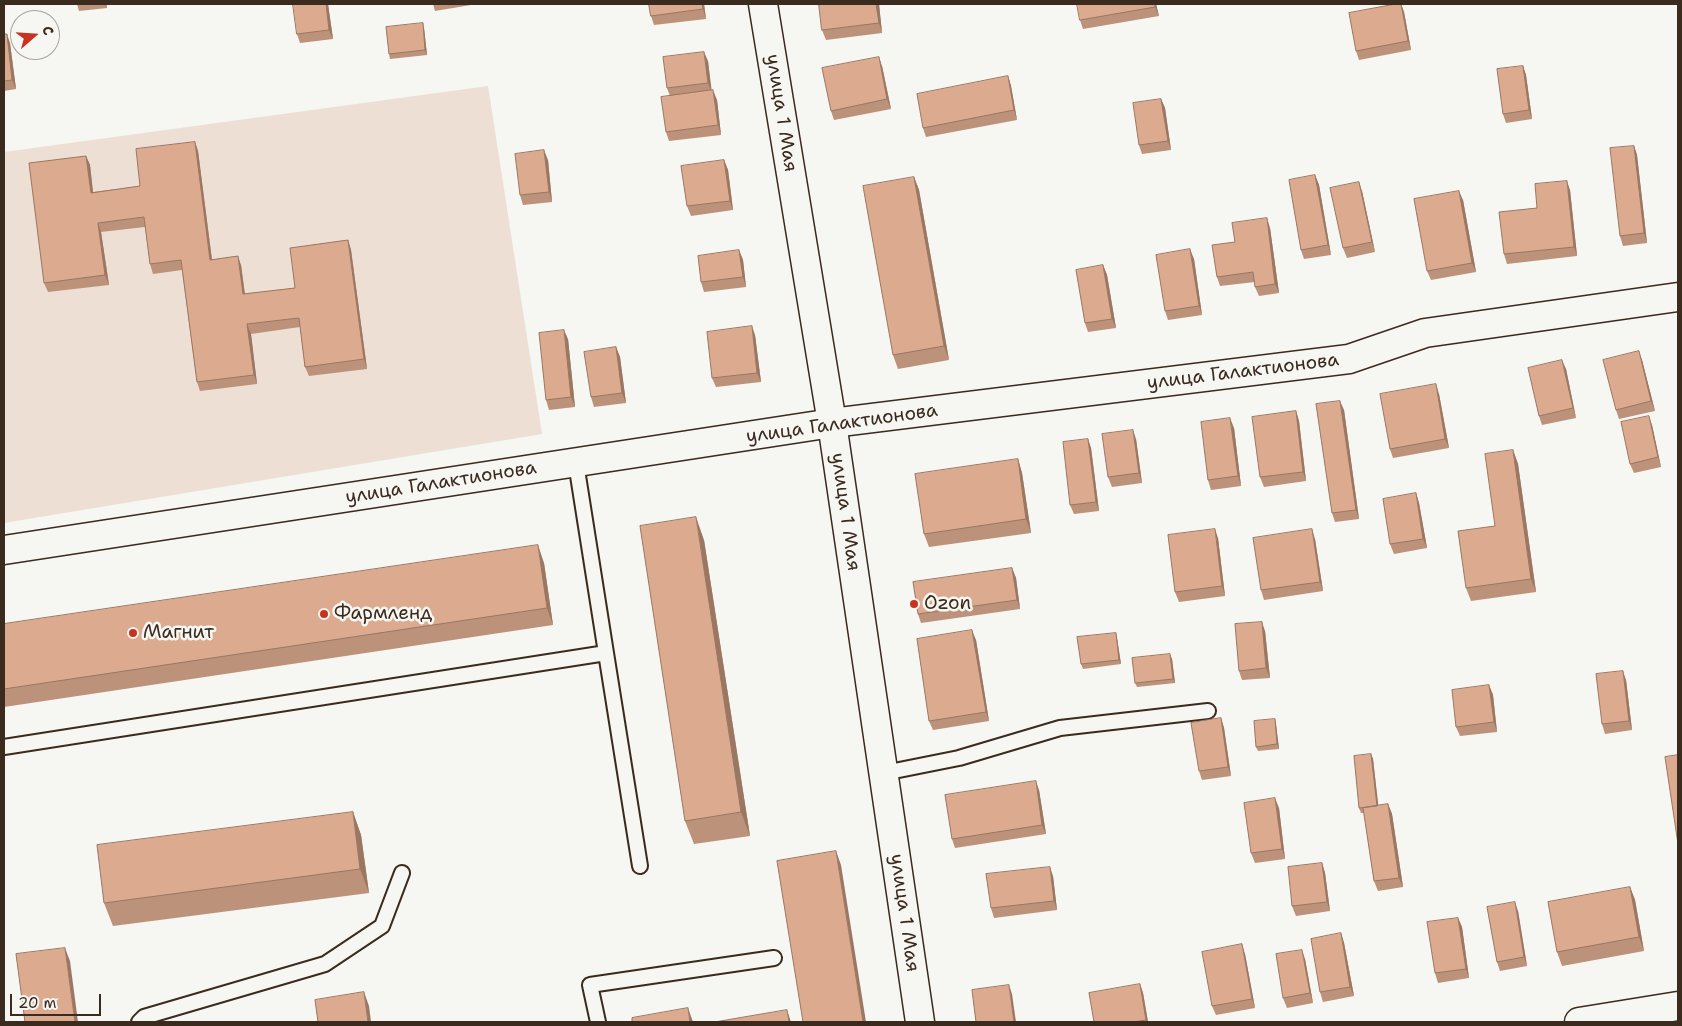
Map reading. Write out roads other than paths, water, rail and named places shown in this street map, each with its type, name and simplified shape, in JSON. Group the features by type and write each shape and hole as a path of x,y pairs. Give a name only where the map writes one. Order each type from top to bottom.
{"street":[{"name":"улица 1 Мая","path":"763,4 832,423 920,1022"},
{"name":"улица Галактионова","path":"4,550 832,423 1349,359 1425,333 1678,297"},
{"path":"1579,1022 1678,1006"}],"lane":[{"path":"576,462 640,866"},
{"path":"4,747 606,653"},
{"path":"884,773 959,758 1060,728 1208,711"},
{"path":"139,1022 144,1017 325,964 382,926 402,873"},
{"path":"598,1022 590,985 774,958"}],"place":[{"name":"Ozon","path":"914,604"},
{"name":"Фармленд","path":"324,614"},
{"name":"Магнит","path":"133,633"}]}
